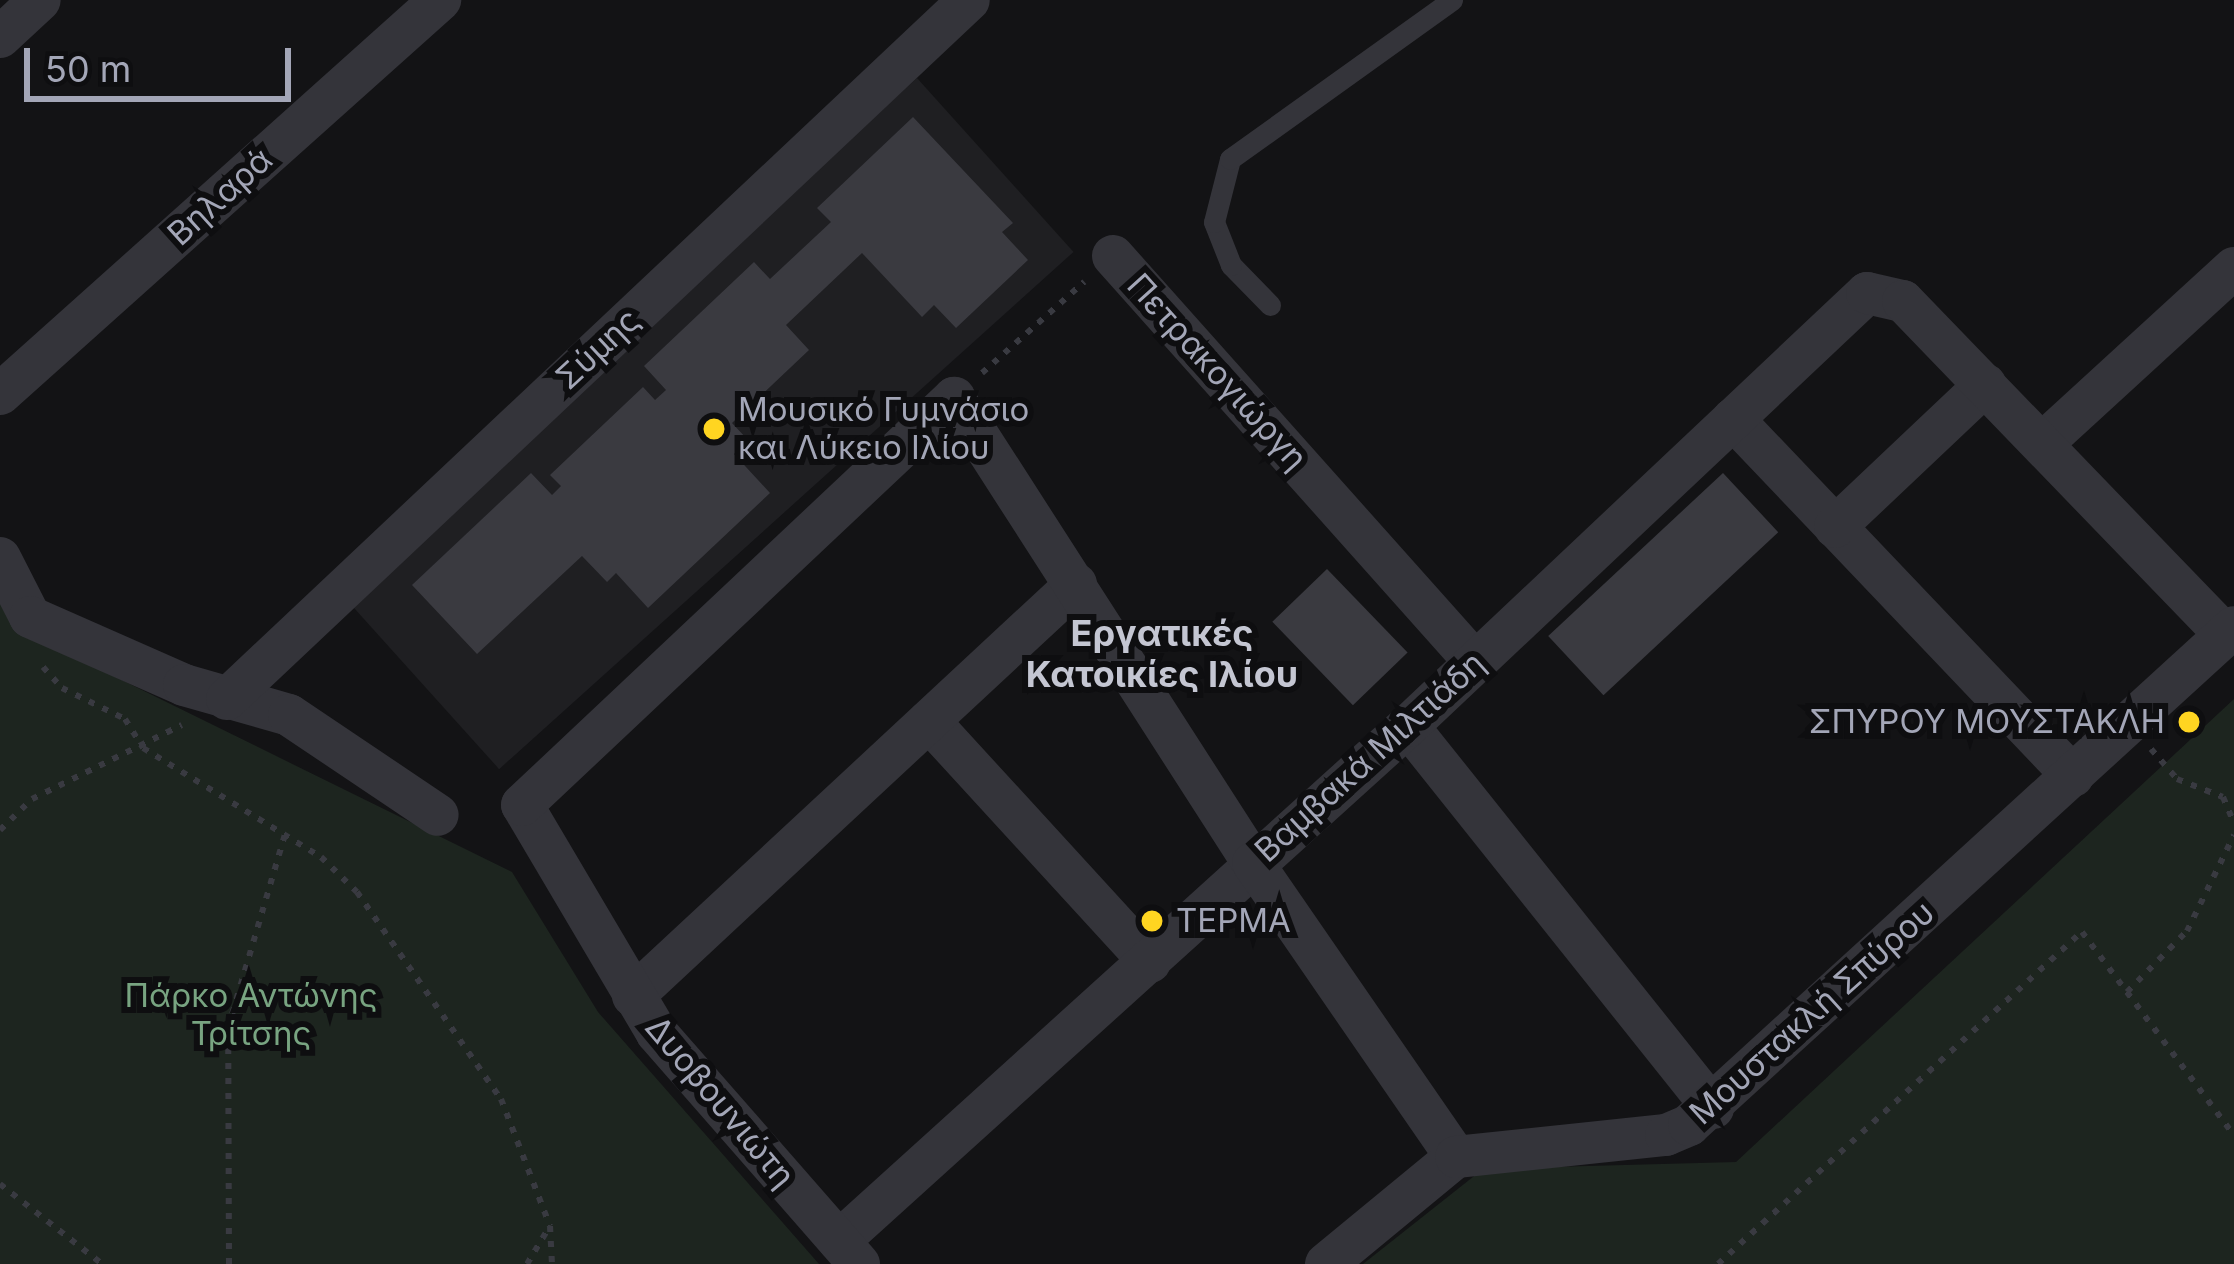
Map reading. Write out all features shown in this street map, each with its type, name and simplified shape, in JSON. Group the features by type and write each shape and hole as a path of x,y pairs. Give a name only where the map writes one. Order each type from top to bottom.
{"street":[{"path":"0,37 40,0"},
{"name":"Βηλαρά","path":"0,394 440,0"},
{"name":"Σύμης","path":"227,698 969,0"},
{"name":"Πετρακογιώργη","path":"1113,256 1475,662"},
{"path":"2044,443 2234,268"},
{"name":"Βαμβακά Μιλτιάδη","path":"849,1252 1253,863 1408,726 1868,293 1903,301 1985,385"},
{"path":"1835,527 1985,385 2230,631"},
{"path":"953,398 1253,863 1456,1157 1326,1264"},
{"name":"Δυοβουνιώτη","path":"849,1252 633,996 522,806 953,398"},
{"path":"1733,419 2073,776"},
{"path":"0,558 30,617 227,698 311,727 438,815"},
{"path":"633,996 1076,584"},
{"name":"Μουστακλή Σπύρου","path":"1456,1157 1666,1135 1713,1108 2230,631"},
{"path":"929,721 1150,962"},
{"path":"1408,726 1713,1108"}],"lane":[{"path":"1270,305 1231,265 1214,222 1230,159 1452,0"}],"path":[{"name":"Πετρακογιώργη","path":"953,398 1113,256"},
{"path":"36,660 62,688 125,719 143,748 285,834 357,892 490,1084 550,1226 552,1264"},
{"path":"0,830 32,800 143,748 227,698"},
{"path":"2129,724 2177,778 2223,797 2234,823"},
{"path":"229,1264 228,1028 285,834"},
{"path":"2127,992 2187,931 2234,835"},
{"path":"1718,1264 2082,932 2234,1135"},
{"path":"0,1184 102,1264"},
{"path":"526,1264 550,1226"}],"shaded area":[{"name":"Μουσικό Γυμνάσιο και Λύκειο Ιλίου","path":"917,78 1074,252 499,769 343,595"}],"green space":[{"name":"Πάρκο Αντώνης Τρίτσης","path":"0,590 26,633 512,872 598,1012 819,1264 0,1264"},
{"path":"2234,699 2234,1264 1363,1264 1483,1169 1736,1162"}],"building":[{"path":"913,117 1013,223 1002,232 1028,260 956,328 934,305 922,317 862,253 786,325 809,350 732,423 748,440 734,454 770,493 648,608 616,573 607,582 582,556 477,654 412,585 531,473 552,495 561,486 550,475 643,387 655,400 666,390 644,366 754,262 770,279 831,222 817,208"},
{"path":"1723,473 1778,532 1603,695 1548,636"},
{"path":"1327,569 1408,652 1353,705 1272,622"}],"place":[{"name":"Μουσικό Γυμνάσιο και Λύκειο Ιλίου","path":"714,429"},
{"name":"ΣΠΥΡΟΥ ΜΟΥΣΤΑΚΛΗ","path":"2189,722"},
{"name":"ΤΕΡΜΑ","path":"1152,921"}],"district":[{"name":"Εργατικές Κατοικίες Ιλίου","path":"1162,654"}]}
